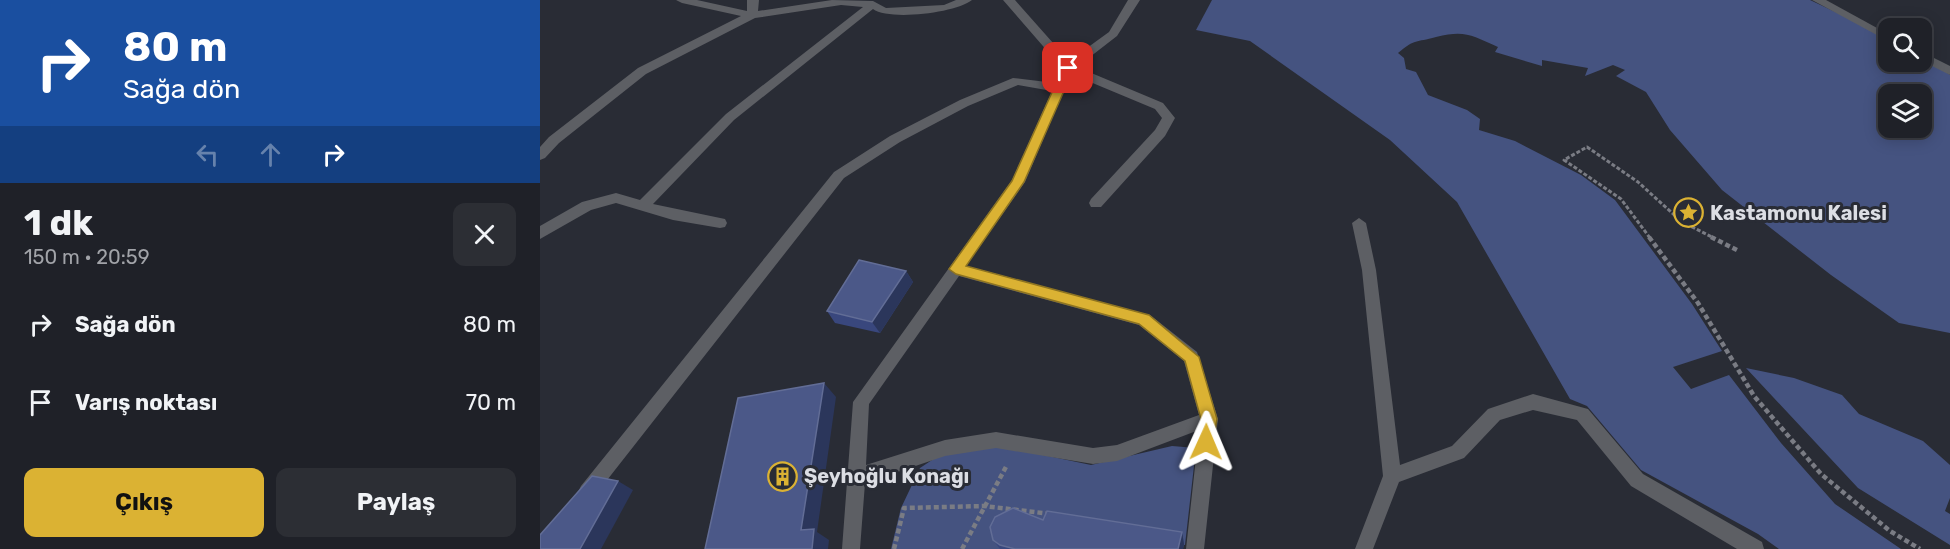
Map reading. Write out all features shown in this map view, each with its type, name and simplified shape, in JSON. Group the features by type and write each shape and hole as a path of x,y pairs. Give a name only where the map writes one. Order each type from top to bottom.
{"street":[{"path":"682,0 752,15"},
{"path":"752,15 753,0"},
{"path":"884,12 890,0"},
{"path":"540,155 554,140 642,71 752,15 842,2 873,4 884,12 946,8 966,0"},
{"path":"1009,0 1068,68 1159,106 1169,118 1160,133 1096,203"},
{"path":"851,549 861,402 1018,182 1068,68 1113,34 1134,0"},
{"path":"1818,0 1878,33"},
{"path":"642,206 730,117 873,4"},
{"path":"1932,61 1950,71"},
{"path":"579,501 839,175 895,140 954,108 1017,81 1059,88"},
{"path":"540,233 587,206 616,198 673,215 720,223"},
{"path":"1359,223 1369,270 1392,476 1364,549"},
{"path":"956,269 1144,320 1191,357 1209,419 1195,549"},
{"path":"1392,476 1458,452 1494,414 1533,402 1582,414 1637,480 1755,549"},
{"path":"856,477 945,448 996,440 1019,441 1093,456 1117,453 1209,419"}],"path":[{"path":"1739,251 1682,222 1638,182 1587,147 1564,160 1621,199 1698,303 1754,396 1821,474 1890,531 1920,549"},
{"path":"962,549 1019,441"},
{"path":"894,549 904,508 984,507 1054,514"}],"shaded area":[{"path":"1212,0 1810,0 1878,32 1878,72 1932,72 1932,62 1950,75 1950,333 1899,323 1831,275 1722,190 1670,130 1646,92 1616,76 1625,70 1613,65 1585,76 1588,68 1542,60 1542,66 1495,52 1498,47 1461,34 1416,42 1398,53 1404,58 1406,69 1416,72 1428,95 1467,110 1480,119 1479,130 1515,141 1581,175 1615,200 1692,304 1722,351 1673,367 1691,389 1729,375 1781,443 1835,504 1901,549 1779,549 1758,534 1641,470 1587,406 1570,399 1457,202 1390,140 1250,41 1196,30"},
{"path":"1746,368 1794,378 1842,395 1859,414 1923,441 1950,465 1950,498 1945,511 1950,514 1950,545 1858,488"},
{"path":"1172,446 1196,448 1185,545 1054,525 1046,549 891,549 901,508 920,468 938,456 991,447 1015,449 1091,465"}],"building":[{"path":"859,260 906,271 872,322 827,311"},
{"name":"Şeyhoğlu Konağı","path":"824,383 801,530 814,529 812,549 705,549 738,398"},
{"path":"592,476 618,481 580,549 540,549 540,535"},
{"path":"1013,508 1043,520 1047,511 1182,532 1178,549 1015,549 1000,545 993,540 990,527 995,517"}],"place":[{"name":"Kastamonu Kalesi","path":"1689,213"},
{"name":"Şeyhoğlu Konağı","path":"783,476"}],"route":[{"path":"1068,68 1018,182 956,269 1144,320 1191,357 1209,419 1206,442"}]}
